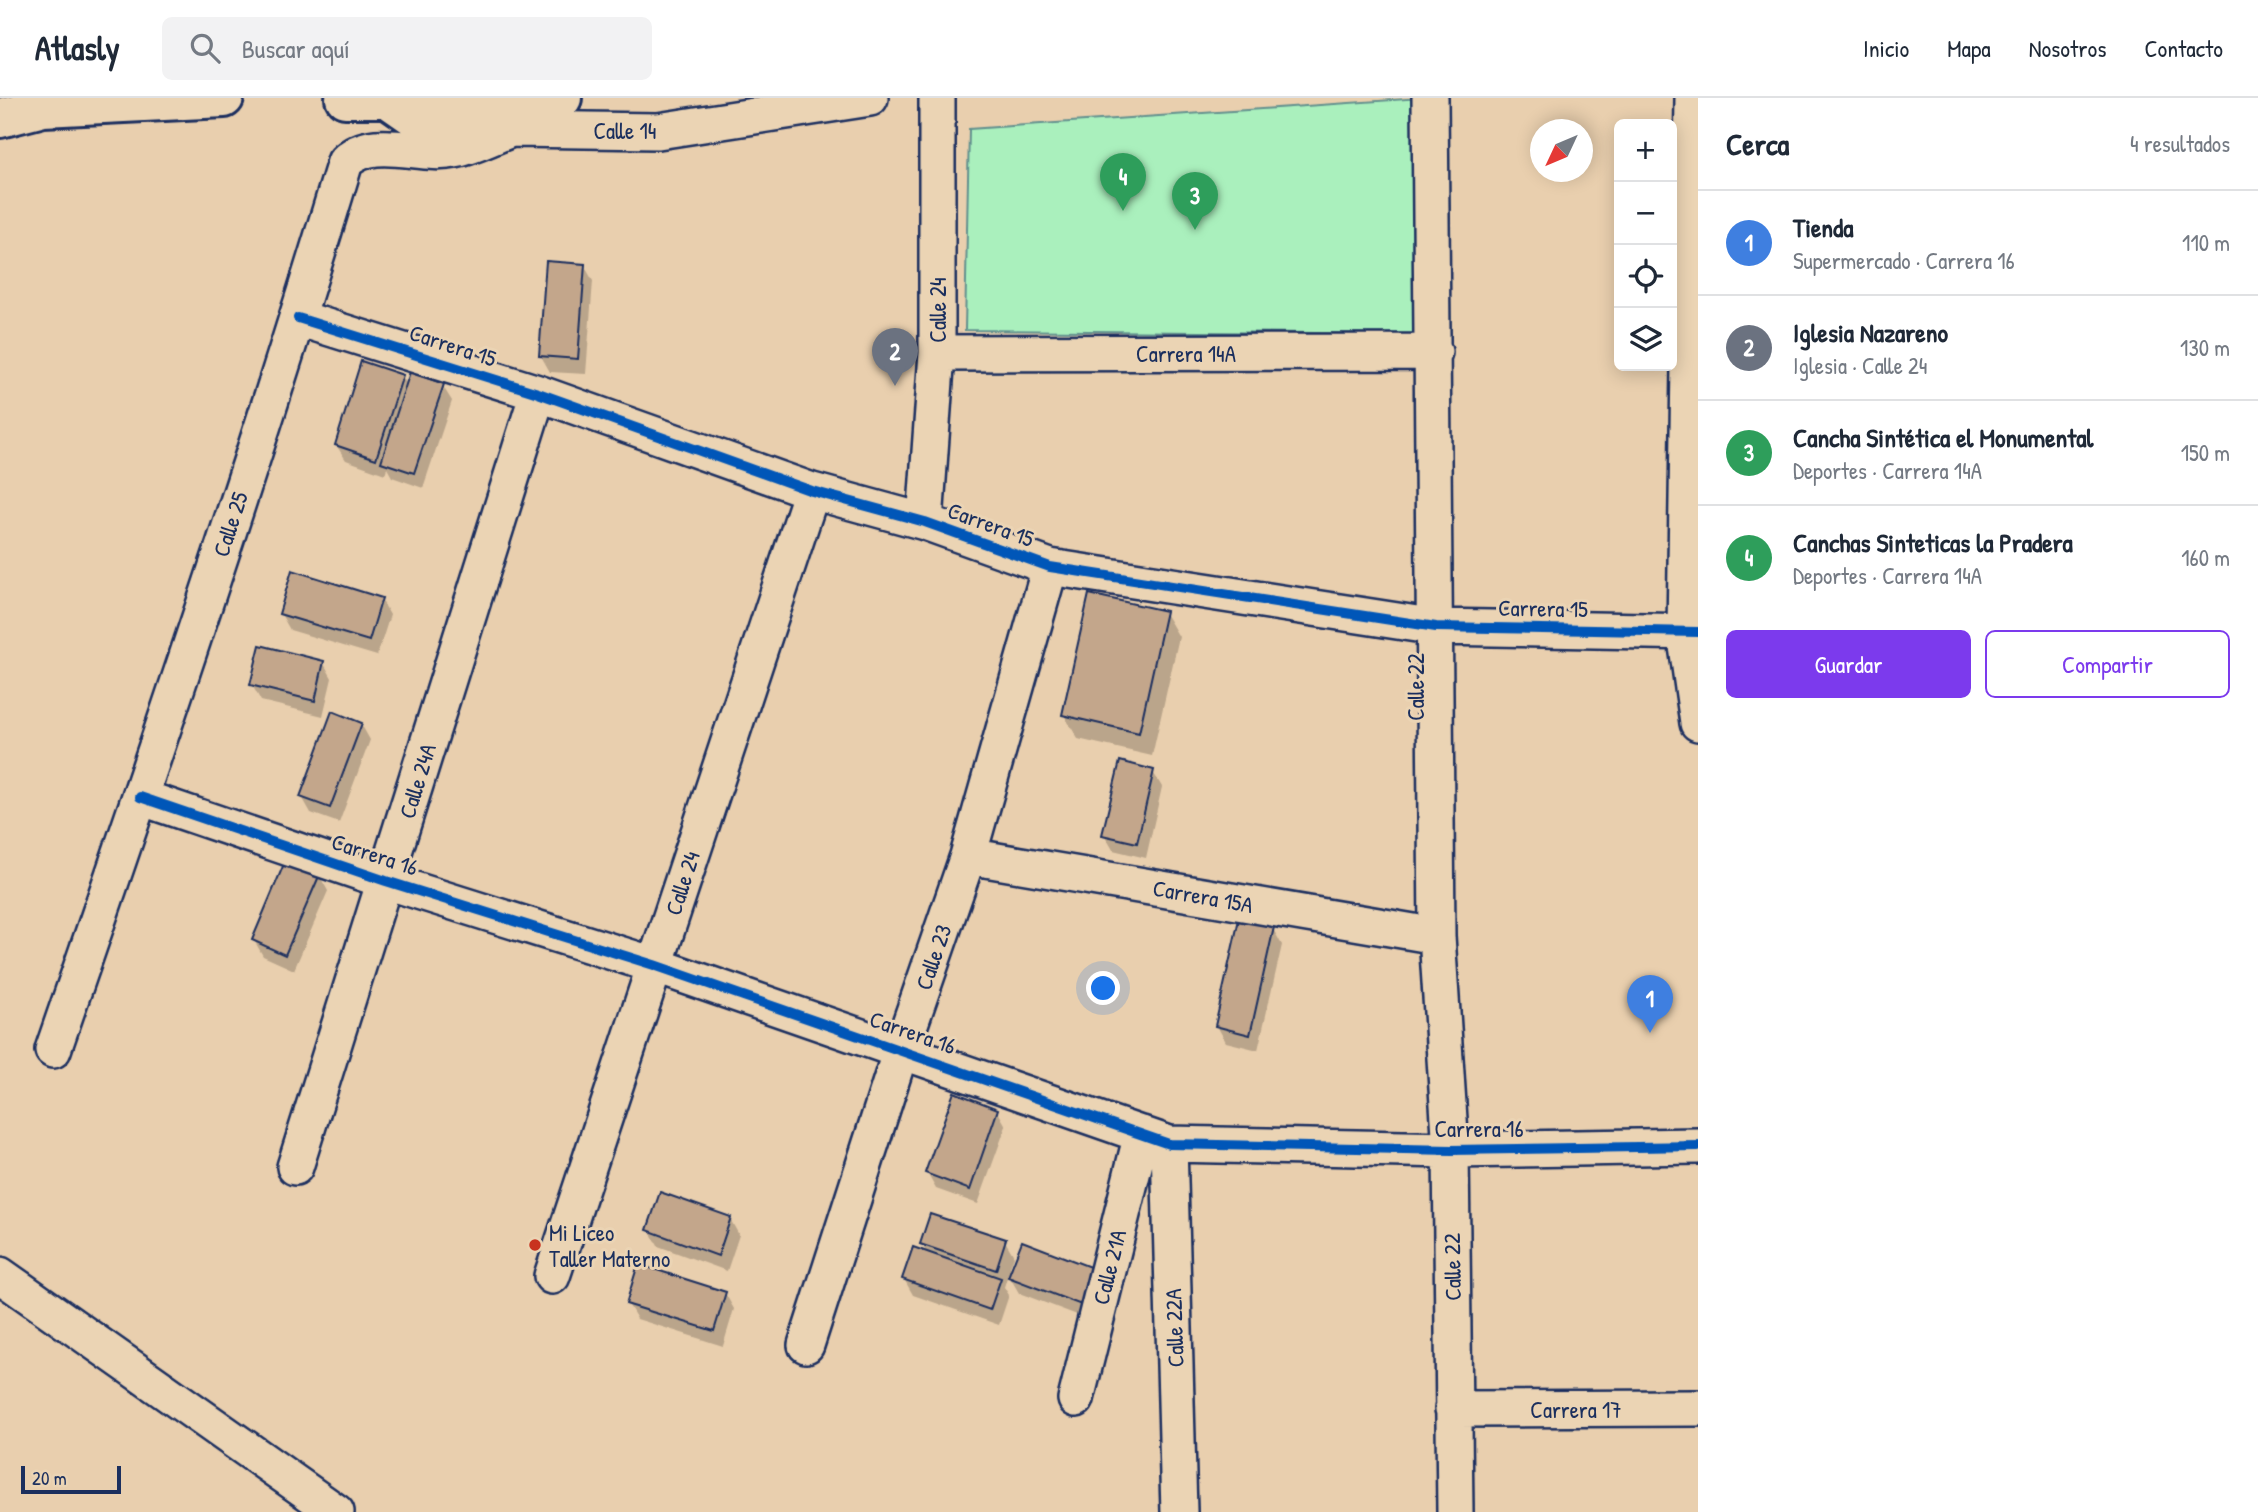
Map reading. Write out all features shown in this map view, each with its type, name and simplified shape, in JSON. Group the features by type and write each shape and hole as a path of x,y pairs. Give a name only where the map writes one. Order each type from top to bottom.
{"main road":[{"path":"0,118 43,107 224,98"},
{"path":"345,98 562,98"}],"street":[{"name":"Calle 14","path":"369,99 422,124 511,129 658,131 870,98"},
{"name":"Calle 24","path":"925,522 937,354 937,98"},
{"name":"Calle 22","path":"1430,98 1437,936 1451,1150 1455,1512"},
{"path":"1693,98 1692,632 1698,723"},
{"name":"Calle 25","path":"53,1050 141,797 298,318 345,162 356,151 374,148 453,151 511,129"},
{"name":"Carrera 15","path":"298,318 538,393 812,491 925,522 1050,567 1436,627 1692,632"},
{"name":"Carrera 14A","path":"937,354 1434,352"},
{"name":"Calle 24A","path":"295,1167 538,393"},
{"name":"Calle 24","path":"552,1276 812,491"},
{"name":"Calle 23","path":"806,1345 901,1050 968,856 1050,567"},
{"name":"Carrera 16","path":"141,797 386,881 654,965 1155,1139 1451,1150 1698,1146"},
{"name":"Carrera 15A","path":"968,856 1437,936"},
{"name":"Calle 21A","path":"1076,1399 1155,1139"},
{"name":"Calle 22A","path":"1155,1139 1179,1512"},
{"path":"0,1275 336,1512"},
{"name":"Carrera 17","path":"1453,1409 1698,1408"}],"green space":[{"path":"1421,98 1426,334 965,330 969,129"}],"building":[{"path":"546,261 585,264 578,359 539,356"},
{"path":"361,361 403,375 376,459 335,445"},
{"path":"410,372 444,384 414,473 381,462"},
{"path":"292,570 382,598 369,641 279,614"},
{"path":"1089,594 1166,611 1139,733 1062,715"},
{"path":"260,645 324,661 315,701 250,685"},
{"path":"332,711 362,723 330,808 300,797"},
{"path":"1120,761 1154,770 1137,843 1102,835"},
{"path":"286,859 320,874 285,955 252,940"},
{"path":"1239,919 1274,927 1250,1035 1215,1026"},
{"path":"954,1092 998,1109 970,1190 925,1173"},
{"path":"660,1192 731,1217 718,1256 647,1230"},
{"path":"930,1214 1006,1239 996,1270 920,1244"},
{"path":"1022,1241 1098,1270 1084,1306 1008,1277"},
{"path":"913,1247 1001,1278 990,1310 902,1279"},
{"path":"638,1264 726,1292 714,1331 626,1304"}],"cycle path":[{"path":"298,318 538,393 812,491 925,522 1050,567 1436,627 1698,632"},
{"path":"140,797 386,881 654,965 1169,1144 1451,1150 1698,1146"}],"place":[{"name":"Canchas Sinteticas la Pradera","path":"1123,211"},
{"name":"Cancha Sintética el Monumental","path":"1195,230"},
{"name":"Iglesia Nazareno","path":"895,386"},
{"name":"Tienda","path":"1650,1033"},
{"name":"Mi Liceo Taller Materno","path":"535,1245"}]}
